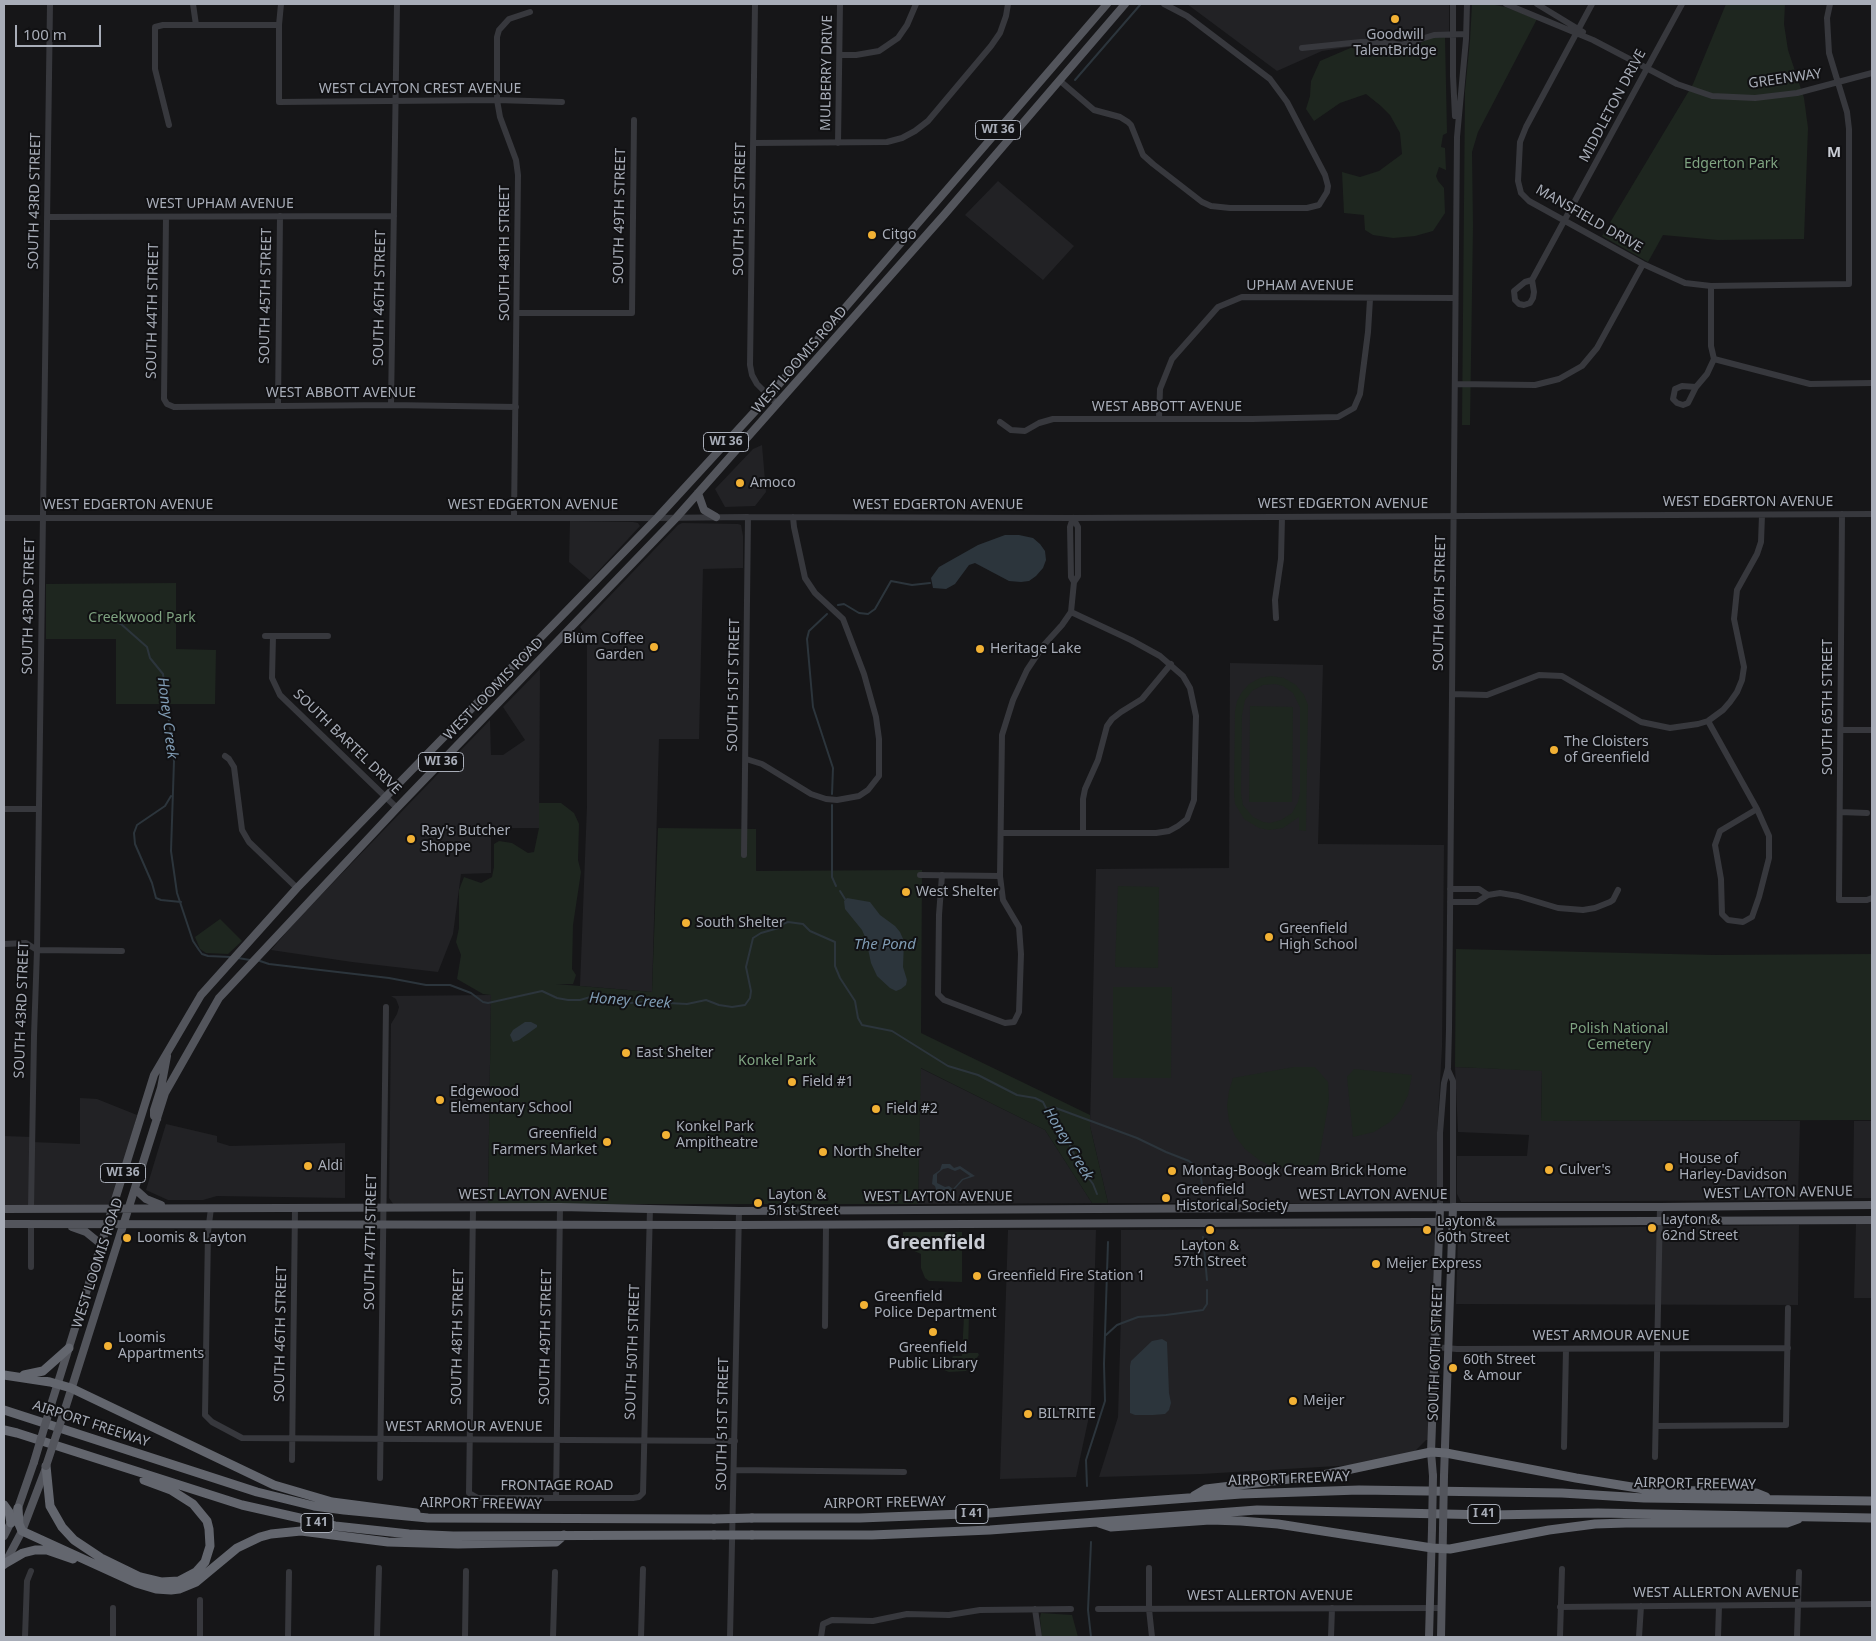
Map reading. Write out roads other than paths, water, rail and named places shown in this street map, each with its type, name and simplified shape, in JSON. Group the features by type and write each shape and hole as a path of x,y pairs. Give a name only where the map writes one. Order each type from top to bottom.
{"highway":[{"path":"15,1376 44,1371 69,1348"},
{"path":"4,1375 59,1384 71,1388 274,1486 332,1502 411,1511 428,1518"},
{"name":"AIRPORT FREEWAY","path":"4,1410 266,1495 352,1512 428,1518 860,1518 980,1514 1192,1498 1359,1490 1562,1493 1644,1498 1872,1501"},
{"name":"I 41","path":"4,1430 80,1452 242,1505 335,1526 410,1534 752,1535 917,1533 990,1530 1257,1510 1491,1515 1598,1513 1872,1518"},
{"path":"46,1466 50,1506 67,1534 87,1550 140,1577 161,1582 178,1581 187,1578 201,1568 209,1552 210,1534 206,1521 193,1504 171,1490 97,1463 80,1452"},
{"path":"1192,1498 1206,1489 1323,1475 1432,1452 1446,1453 1620,1486 1668,1491 1756,1493 1771,1499"},
{"path":"4,1505 9,1512 11,1523"},
{"path":"18,1508 19,1524 22,1531 87,1562"},
{"path":"1096,1522 1111,1527 1210,1520 1241,1521 1278,1524 1443,1549 1548,1530 1595,1524 1787,1523 1804,1517"},
{"path":"4,1564 23,1553 47,1550 87,1562 149,1587 171,1590 196,1582 237,1548 271,1534 301,1531 372,1541 458,1544 556,1542 564,1535"}],"main road":[{"name":"WEST LOOMIS ROAD","path":"4,1536 18,1508 34,1462 154,1075 201,995 297,888 632,544 769,396 1107,4"},
{"name":"WEST LOOMIS ROAD","path":"4,1564 22,1531 46,1466 165,1093 219,998 397,808 676,518 921,240 1125,4"},
{"path":"911,232 921,240"},
{"path":"692,480 700,491 704,510 716,517"},
{"path":"632,544 642,554"},
{"path":"524,655 534,665"},
{"path":"213,982 226,991"},
{"path":"157,1119 154,1116 154,1110 161,1088 167,1053"},
{"path":"135,1189 150,1201 180,1208"},
{"name":"WEST LAYTON AVENUE","path":"4,1209 112,1207 560,1207 739,1210 1660,1208 1872,1205"},
{"name":"SOUTH 60TH STREET","path":"1429,1637 1432,1548 1432,1452 1440,1207"},
{"name":"SOUTH 60TH STREET","path":"1440,1637 1453,1207"},
{"name":"WEST LAYTON AVENUE","path":"4,1224 826,1225 1872,1220"},
{"path":"60,1224 86,1232 102,1245"},
{"path":"1437,1280 1451,1280"}],"street":[{"name":"SOUTH 43RD STREET","path":"31,1208 37,950 50,4"},
{"path":"193,4 196,25"},
{"path":"168,125 155,69 156,28 163,25 279,25 281,4"},
{"name":"SOUTH 46TH STREET","path":"392,405 397,4"},
{"name":"SOUTH 51ST STREET","path":"755,4 750,365 754,379 777,404"},
{"name":"MULBERRY DRIVE","path":"838,143 840,4"},
{"path":"840,55 856,55 879,51 898,38 907,25 916,4"},
{"path":"753,143 887,142 902,138 915,131 928,121 991,46 1000,33 1008,4"},
{"path":"1059,80 1094,110 1120,117 1128,122 1144,155 1202,202 1210,206 1230,208 1307,208 1319,205 1327,192 1328,186 1325,175 1287,102 1270,79 1187,16 1164,4"},
{"name":"SOUTH 60TH STREET","path":"1453,4 1453,76 1457,138"},
{"name":"SOUTH 60TH STREET","path":"1440,1207 1440,1133 1444,1083 1448,1070 1457,138 1467,4"},
{"name":"GREENWAY","path":"1506,4 1578,31"},
{"name":"GREENWAY","path":"1537,4 1578,31 1647,69 1677,84 1712,96 1755,98 1797,93 1872,73"},
{"name":"MANSFIELD DRIVE","path":"1592,4 1526,127 1520,142 1518,181 1521,193 1529,201 1643,264 1685,283 1711,286 1849,284 1849,130 1848,112 1838,83"},
{"name":"MIDDLETON DRIVE","path":"1532,280 1682,4"},
{"path":"1830,4 1826,18 1826,38 1838,83"},
{"name":"SOUTH 48TH STREET","path":"514,517 518,175 516,160 500,118 497,100 497,37 499,30 509,19 530,12"},
{"name":"WEST CLAYTON CREST AVENUE","path":"279,25 279,102 497,100 562,102"},
{"path":"1302,48 1361,42 1402,44 1434,35 1466,34"},
{"name":"SOUTH 49TH STREET","path":"517,313 632,313 634,120"},
{"name":"SOUTH 44TH STREET","path":"166,216 164,399 167,404"},
{"name":"SOUTH 45TH STREET","path":"278,406 280,216"},
{"name":"WEST UPHAM AVENUE","path":"48,217 394,216"},
{"path":"1456,384 1535,385 1559,379 1582,366 1597,348 1643,264"},
{"path":"1696,386 1707,374 1714,359 1711,346 1711,286"},
{"name":"UPHAM AVENUE","path":"1159,418 1160,389 1172,359 1218,307 1242,297 1455,298"},
{"name":"WEST ABBOTT AVENUE","path":"1000,422 1011,430 1025,431 1039,423 1053,419 1338,417 1354,408 1360,394 1370,299"},
{"path":"1714,359 1810,384 1872,383"},
{"name":"WEST ABBOTT AVENUE","path":"167,404 174,406 392,405 516,407"},
{"name":"SOUTH 65TH STREET","path":"1842,514 1839,900 1867,900 1872,898"},
{"name":"WEST EDGERTON AVENUE","path":"4,518 676,518 748,516 1073,518 1872,514"},
{"path":"1452,694 1487,695 1539,675 1562,676 1640,722 1670,728 1708,721 1730,702 1738,692 1742,680 1744,667 1734,619 1737,590 1757,554 1761,542 1762,515"},
{"name":"SOUTH 51ST STREET","path":"744,855 748,516"},
{"path":"746,759 762,764 811,794 826,799 837,800 858,796 868,790 879,776 879,740 876,717 864,674 844,619 815,593 805,578 793,517"},
{"path":"1276,618 1275,600 1281,559 1282,517"},
{"path":"942,875 939,915 938,994 944,1000 1005,1023 1014,1022 1019,1012 1021,954 1019,927 1003,900 1000,876 1001,747 1006,719 1033,659 1062,625 1070,612 1074,582 1078,576 1078,527 1073,518"},
{"path":"1001,833 1156,833 1169,831 1178,826 1187,819 1191,810 1194,800 1196,716 1190,688 1183,676 1171,664 1131,640 1070,612"},
{"path":"265,636 328,636"},
{"name":"SOUTH BARTEL DRIVE","path":"273,636 272,678 280,695 397,808"},
{"path":"1083,833 1083,799 1085,789 1098,760 1106,726 1121,712 1142,699 1171,664"},
{"path":"1708,721 1756,809 1770,836 1769,858 1752,917 1743,922 1728,920 1722,914 1720,879 1715,845 1720,830 1756,809"},
{"path":"1840,730 1872,730"},
{"path":"225,756 234,767 242,830 248,842 297,888"},
{"path":"4,808 39,808"},
{"path":"1840,812 1867,813"},
{"path":"920,875 1000,876"},
{"path":"1450,889 1479,889 1488,895"},
{"path":"1450,902 1477,902 1488,895 1507,893 1558,908 1574,910 1595,908 1605,904 1613,900 1618,890"},
{"path":"4,944 26,944 37,950 122,951"},
{"name":"SOUTH 47TH STREET","path":"380,1478 386,1007"},
{"name":"SOUTH 60TH STREET","path":"1448,1070 1453,1081 1453,1207"},
{"path":"1440,1160 1453,1160"},
{"name":"SOUTH 49TH STREET","path":"556,1498 560,1207"},
{"path":"209,1224 211,1208"},
{"name":"SOUTH 46TH STREET","path":"292,1460 295,1208"},
{"name":"SOUTH 48TH STREET","path":"471,1496 468,1491 468,1440 473,1208"},
{"name":"SOUTH 50TH STREET","path":"641,1495 643,1489 650,1208"},
{"path":"1655,1458 1660,1208"},
{"name":"SOUTH 51ST STREET","path":"730,1637 739,1210"},
{"path":"31,1224 31,1267"},
{"name":"WEST ARMOUR AVENUE","path":"209,1224 206,1417 242,1438 735,1441"},
{"path":"825,1326 826,1225"},
{"path":"1656,1426 1786,1425 1788,1308"},
{"name":"WEST ARMOUR AVENUE","path":"1435,1347 1788,1348"},
{"path":"1564,1447 1566,1348"},
{"path":"735,1470 904,1472"},
{"name":"FRONTAGE ROAD","path":"471,1496 480,1498 633,1498 641,1495"},
{"path":"377,1637 379,1568"},
{"path":"1149,1568 1149,1609 1152,1637"},
{"path":"641,1637 643,1569"},
{"path":"1560,1637 1562,1569"},
{"path":"25,1637 27,1581 31,1571"},
{"path":"465,1637 466,1571"},
{"path":"288,1637 289,1572"},
{"path":"553,1637 555,1572"},
{"path":"1797,1637 1799,1572"},
{"path":"200,1600 200,1637"},
{"name":"WEST ALLERTON AVENUE","path":"1560,1607 1872,1604"},
{"path":"1639,1637 1641,1606"},
{"path":"1718,1637 1719,1606"},
{"path":"113,1608 113,1637"},
{"path":"1331,1637 1332,1608"},
{"name":"WEST ALLERTON AVENUE","path":"1098,1609 1441,1608"},
{"path":"1035,1609 1039,1637"},
{"path":"821,1637 823,1624 832,1620 879,1621 907,1614 949,1615 980,1610 1071,1609"}],"water":[{"path":"1005,535 1033,538 1040,544 1045,551 1046,560 1043,568 1036,576 1029,581 1009,581 975,563 969,565 955,584 946,589 933,588 931,578 939,567 978,545"},
{"name":"The Pond","path":"847,898 870,902 880,915 900,932 904,941 903,967 907,980 906,985 901,989 896,991 890,988 877,976 871,963 862,930 845,909 844,901"},
{"path":"525,1022 531,1022 537,1025 537,1027 513,1042 510,1035 513,1030"},
{"path":"942,1164 950,1164 954,1168 960,1166 975,1176 963,1180 955,1189 956,1198 949,1197 944,1192 937,1193 935,1186 932,1184 933,1175 940,1170","holes":["948,1168 955,1171 960,1169 970,1176 962,1179 953,1189 937,1183 937,1174 943,1169"]},
{"path":"1162,1339 1167,1342 1171,1403 1169,1410 1165,1414 1135,1415 1130,1413 1131,1361 1152,1341"}],"waterway":[{"path":"1075,80 1140,5"},
{"path":"838,605 844,604 859,613 868,614 875,609 891,581 912,585 930,583"},
{"path":"827,614 809,631 807,639 813,707 833,768 832,794"},
{"name":"Honey Creek","path":"96,619 110,620 121,624 147,647 150,658 163,674 174,761 171,851 177,893 193,941 202,954 230,957"},
{"name":"Honey Creek","path":"171,796 165,806 137,825 134,833 135,844 152,883 156,898 181,902"},
{"path":"832,805 832,877 836,886"},
{"path":"840,891 845,899"},
{"name":"Honey Creek","path":"257,960 269,964 389,978 426,985 450,985 471,993 483,1002 488,1003 542,991 557,998 568,1000 580,1000 594,996 631,1003 656,1001 687,1004 706,1000 732,1007 745,1005 750,998 751,991 746,967 753,938 761,933 782,927 783,924 788,922 803,924 810,931 835,942 835,966 840,978 855,1001 858,1018 862,1025 892,1031 948,1066 978,1075 1017,1095 1035,1098 1043,1102 1051,1118 1069,1143 1079,1165 1093,1184 1097,1194"},
{"name":"Honey Creek","path":"238,958 250,960"},
{"path":"1047,1109 1053,1107 1137,1138 1189,1161 1200,1170 1202,1185"},
{"path":"1203,1237 1207,1280"},
{"name":"Honey Creek","path":"1087,1486 1086,1460 1105,1401 1104,1364 1108,1242"},
{"path":"1106,1335 1117,1325 1138,1317 1203,1310 1207,1304 1207,1290"},
{"name":"Honey Creek","path":"1091,1542 1088,1610 1091,1637"}],"place":[{"name":"Goodwill TalentBridge","path":"1395,19"},
{"name":"Citgo","path":"872,235"},
{"name":"Amoco","path":"740,483"},
{"name":"Blüm Coffee Garden","path":"654,647"},
{"name":"Heritage Lake","path":"980,649"},
{"name":"The Cloisters of Greenfield","path":"1554,750"},
{"name":"Ray's Butcher Shoppe","path":"411,839"},
{"name":"West Shelter","path":"906,892"},
{"name":"South Shelter","path":"686,923"},
{"name":"Greenfield High School","path":"1269,937"},
{"name":"East Shelter","path":"626,1053"},
{"name":"Field #1","path":"792,1082"},
{"name":"Edgewood Elementary School","path":"440,1100"},
{"name":"Field #2","path":"876,1109"},
{"name":"Konkel Park Ampitheatre","path":"666,1135"},
{"name":"Greenfield Farmers Market","path":"607,1142"},
{"name":"North Shelter","path":"823,1152"},
{"name":"Aldi","path":"308,1166"},
{"name":"House of Harley-Davidson","path":"1669,1167"},
{"name":"Culver's","path":"1549,1170"},
{"name":"Montag-Boogk Cream Brick Home","path":"1172,1171"},
{"name":"Greenfield Historical Society","path":"1166,1198"},
{"name":"Layton & 51st Street","path":"758,1203"},
{"name":"Layton & 62nd Street","path":"1652,1228"},
{"name":"Layton & 57th Street","path":"1210,1230"},
{"name":"Layton & 60th Street","path":"1427,1230"},
{"name":"Loomis & Layton","path":"127,1238"},
{"name":"Meijer Express","path":"1376,1264"},
{"name":"Greenfield Fire Station 1","path":"977,1276"},
{"name":"Greenfield Police Department","path":"864,1305"},
{"name":"Greenfield Public Library","path":"933,1332"},
{"name":"Loomis Appartments","path":"108,1346"},
{"name":"60th Street & Amour","path":"1453,1368"},
{"name":"Meijer","path":"1293,1401"},
{"name":"BILTRITE","path":"1028,1414"}],"district":[{"name":"M","path":"1834,153"},
{"name":"Greenfield","path":"936,1244"}],"park label":[{"name":"Edgerton Park","path":"1731,164"},
{"name":"Creekwood Park","path":"142,618"},
{"name":"Polish National Cemetery","path":"1619,1038"},
{"name":"Konkel Park","path":"777,1061"}]}
